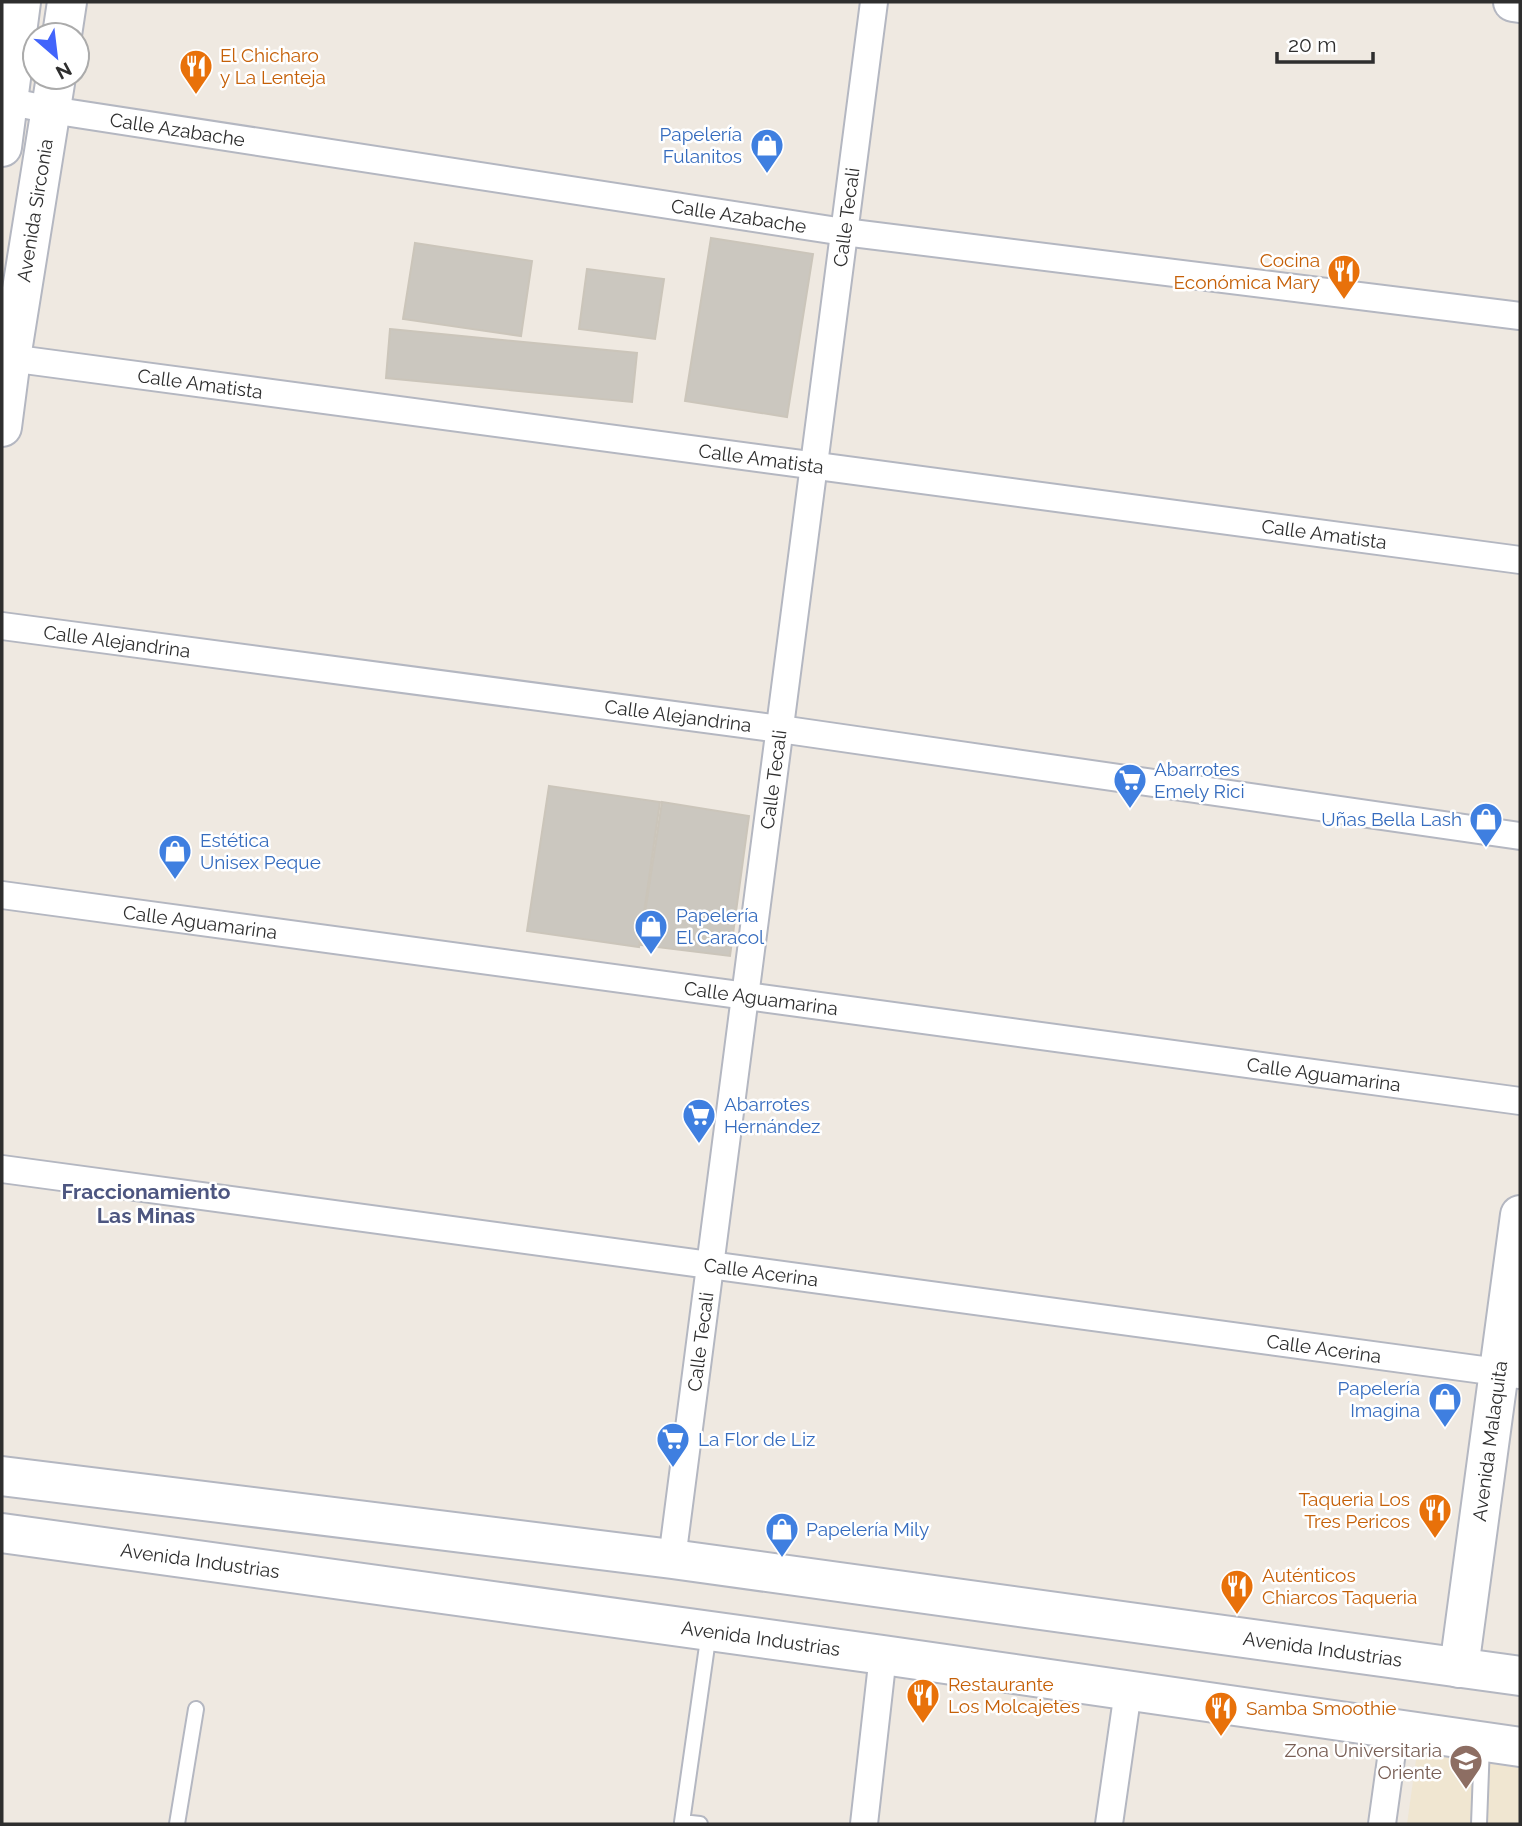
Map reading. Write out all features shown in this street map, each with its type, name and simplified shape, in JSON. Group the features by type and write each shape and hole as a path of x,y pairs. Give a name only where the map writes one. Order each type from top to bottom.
{"main road":[{"path":"2,147 5,101 21,2"},
{"path":"64,21 67,2"},
{"path":"1513,2 1520,3"},
{"name":"Avenida Sirconia","path":"2,426 6,357 53,93"},
{"name":"Avenida Malaquita","path":"1459,1668 1510,1373 1520,1215"},
{"name":"Avenida Industrias","path":"2,1476 672,1559 1459,1668 1519,1671"},
{"name":"Avenida Industrias","path":"2,1533 883,1655 1520,1747"}],"street":[{"name":"Calle Tecali","path":"672,1559 874,2"},
{"name":"Calle Azabache","path":"5,101 53,93 844,232 1520,316"},
{"name":"Calle Amatista","path":"6,357 1520,560"},
{"name":"Calle Alejandrina","path":"2,626 780,729 1520,836"},
{"name":"Calle Aguamarina","path":"2,895 1520,1101"},
{"name":"Calle Acerina","path":"2,1169 1510,1373"},
{"path":"864,1824 883,1655"},
{"path":"1109,1824 1128,1691"},
{"path":"1382,1824 1395,1730"}],"lane":[{"path":"700,1824 682,1823 709,1631"},
{"path":"177,1824 196,1709"},
{"path":"1479,1824 1482,1742"}],"shaded area":[{"name":"Zona Universitaria Oriente","path":"1417,1753 1520,1768 1520,1824 1407,1824"}],"building":[{"path":"711,238 813,254 787,417 685,401"},
{"path":"415,243 532,261 521,336 403,319"},
{"path":"587,269 664,279 655,339 579,329"},
{"path":"390,329 637,353 632,402 386,378"},
{"path":"549,786 660,802 639,947 527,931"},
{"path":"662,802 749,816 730,956 640,945"}],"place":[{"name":"El Chicharo y La Lenteja","path":"196,96"},
{"name":"Papelería Fulanitos","path":"767,175"},
{"name":"Cocina Económica Mary","path":"1344,301"},
{"name":"Abarrotes Emely Rici","path":"1130,810"},
{"name":"Uñas Bella Lash","path":"1486,849"},
{"name":"Estética Unisex Peque","path":"175,881"},
{"name":"Papelería El Caracol","path":"651,956"},
{"name":"Abarrotes Hernández","path":"699,1145"},
{"name":"Papelería Imagina","path":"1445,1429"},
{"name":"La Flor de Liz","path":"673,1469"},
{"name":"Taqueria Los Tres Pericos","path":"1435,1540"},
{"name":"Papelería Mily","path":"782,1559"},
{"name":"Auténticos Chiarcos Taqueria","path":"1237,1616"},
{"name":"Restaurante Los Molcajetes","path":"923,1725"},
{"name":"Samba Smoothie","path":"1221,1738"},
{"name":"Zona Universitaria Oriente","path":"1466,1791"}],"district":[{"name":"Fraccionamiento Las Minas","path":"146,1203"}]}
